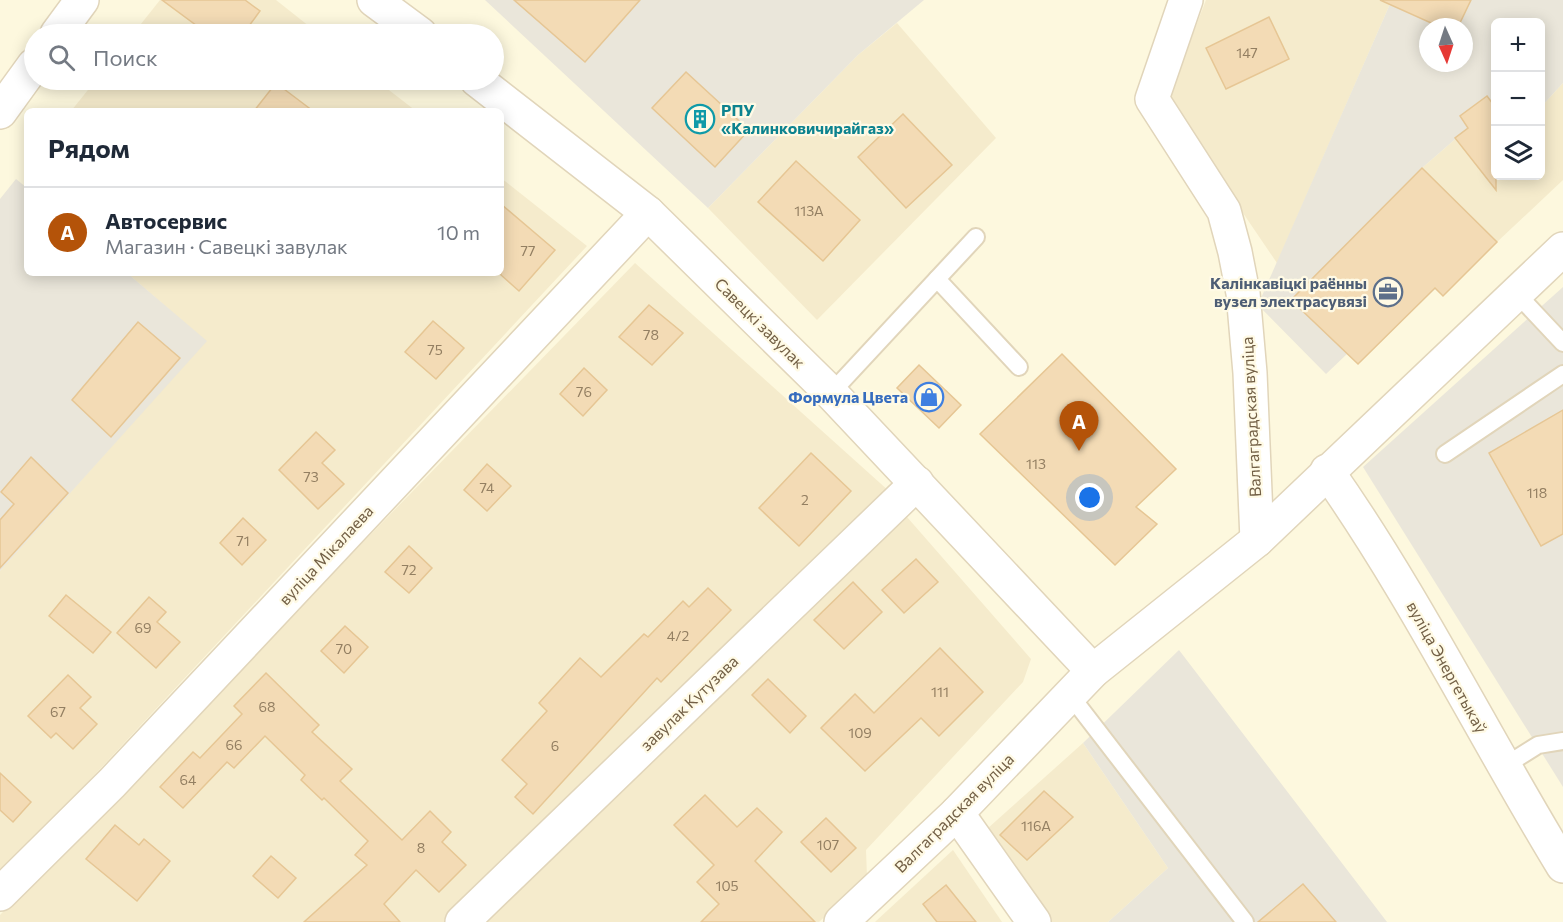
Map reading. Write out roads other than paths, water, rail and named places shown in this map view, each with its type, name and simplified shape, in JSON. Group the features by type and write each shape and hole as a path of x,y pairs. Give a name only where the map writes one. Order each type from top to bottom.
{"street":[{"path":"64,24 82,0"},
{"name":"Валгаградская вуліца","path":"1186,0 1152,99 1224,211 1235,252 1243,293 1250,373 1257,540"},
{"path":"384,2 409,24"},
{"path":"0,112 24,79"},
{"name":"Савецкі завулак","path":"490,90 648,213 831,393 1093,671"},
{"name":"вуліца Мікалаева","path":"0,894 112,783 648,213"},
{"name":"Валгаградская вуліца","path":"841,922 957,813 1093,671 1257,540 1563,249"},
{"name":"вуліца Энергетыкаў","path":"1327,471 1375,539 1503,767 1563,866"},
{"name":"завулак Кутузава","path":"462,922 917,483"},
{"path":"957,813 1034,922"}],"lane":[{"path":"831,393 976,237"},
{"path":"937,279 1019,367"},
{"path":"1516,293 1563,343"},
{"path":"1445,454 1563,374"},
{"path":"1070,695 1245,922"},
{"path":"1503,767 1538,745 1563,741"}],"place":[{"name":"РПУ «Калинковичирайгаз»","path":"700,119"},
{"name":"Калінкавіцкі раённы вузел электрасувязі","path":"1388,292"},
{"name":"Формула Цвета","path":"929,397"},
{"name":"Автосервис","path":"1079,451"}]}
